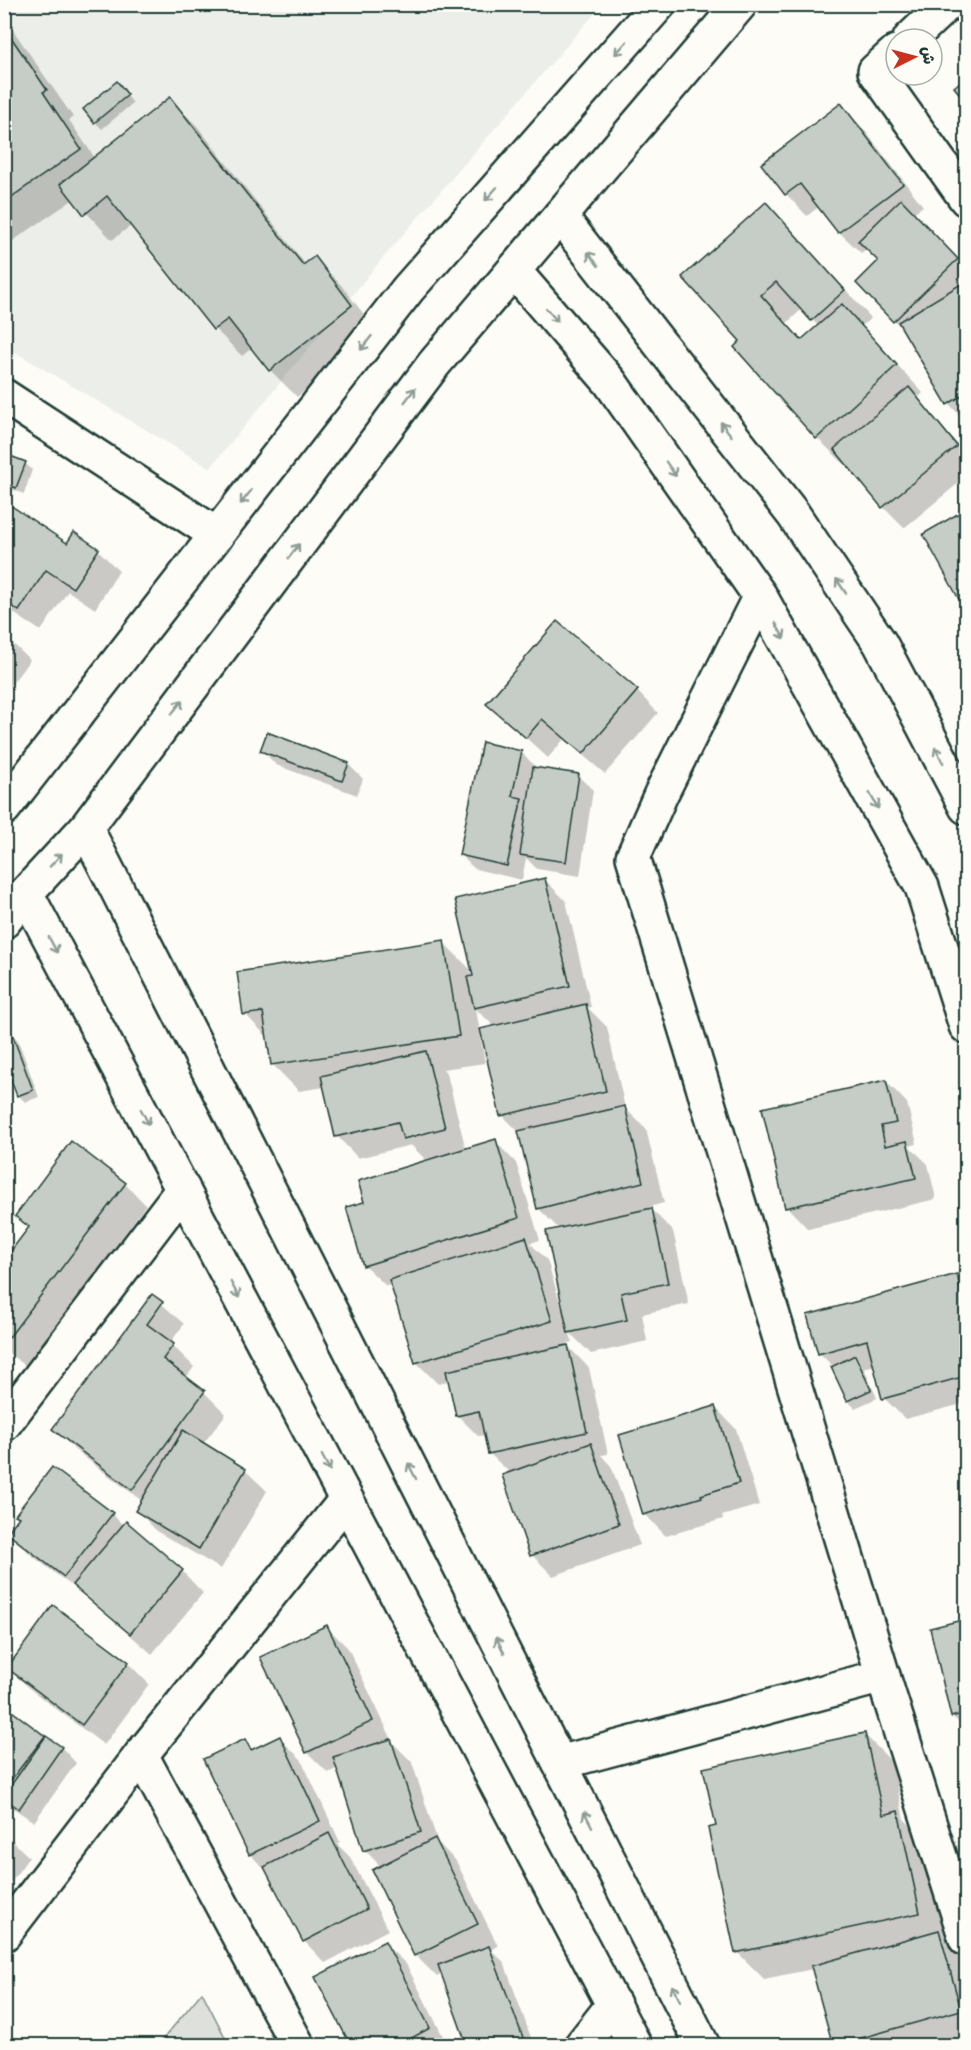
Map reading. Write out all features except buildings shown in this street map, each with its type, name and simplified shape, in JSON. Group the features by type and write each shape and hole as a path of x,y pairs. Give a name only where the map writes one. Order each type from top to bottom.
{"street":[{"path":"4,808 408,289 659,4"},
{"path":"4,921 26,893 86,828 434,364 740,4"},
{"path":"923,27 947,4"},
{"path":"884,63 875,71 884,84"},
{"path":"886,87 966,199"},
{"path":"560,216 793,514 880,643 966,807"},
{"path":"514,271 610,382 760,596 922,887 966,1026"},
{"path":"4,396 217,535"},
{"path":"760,596 661,794 633,857 883,1676 966,1939"},
{"path":"86,828 702,2046"},
{"path":"26,893 345,1501 614,2004 634,2046"},
{"path":"4,1424 183,1189"},
{"path":"4,1934 141,1755 345,1501"},
{"path":"559,1763 883,1676"},
{"path":"141,1755 298,2046"},
{"path":"581,2046 614,2004"}],"shaded area":[{"path":"5,5 602,5 382,259 210,468 5,346"},
{"path":"202,1992 229,2045 158,2045"}]}
